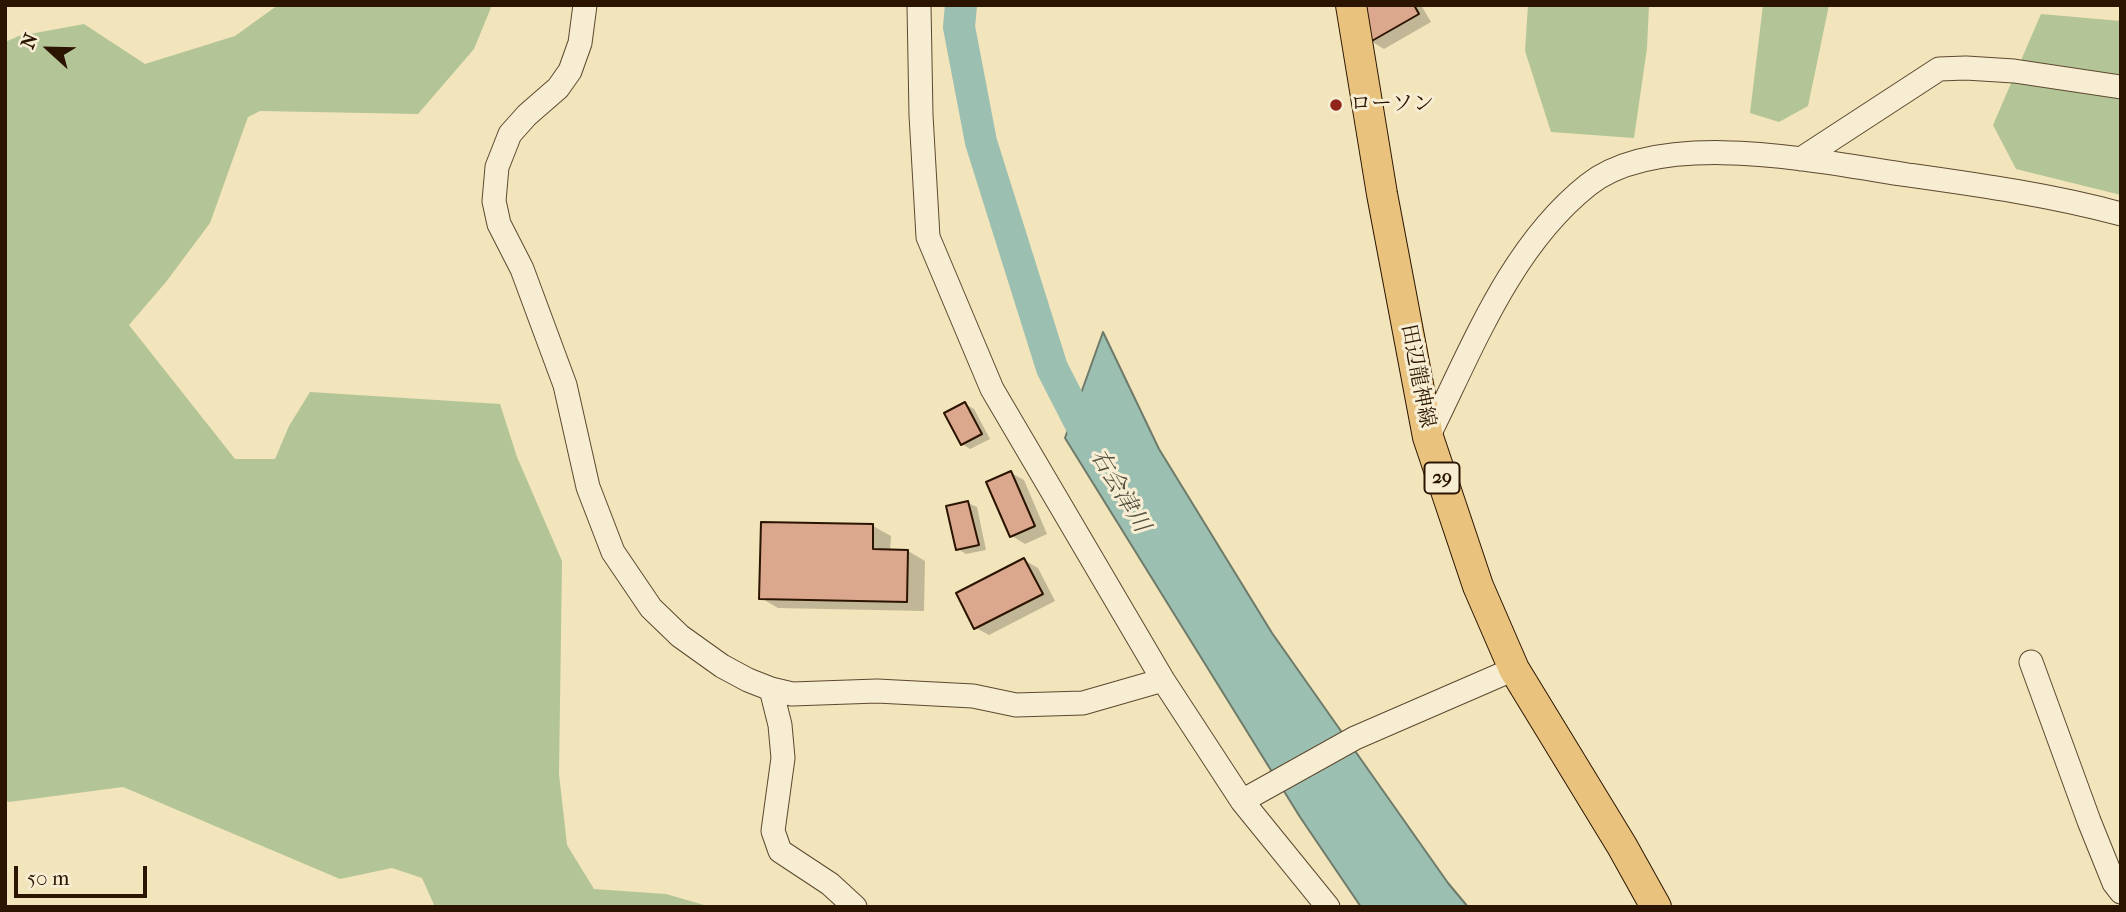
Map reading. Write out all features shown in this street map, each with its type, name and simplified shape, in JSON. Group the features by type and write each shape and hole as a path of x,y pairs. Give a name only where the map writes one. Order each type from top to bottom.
{"main road":[{"name":"田辺龍神線","path":"1351,5 1382,194 1428,437 1478,586 1514,669 1656,907"}],"street":[{"path":"585,5 580,43 570,71 558,88 510,134 497,167 494,201 499,224 522,269 565,385 588,487 613,552 651,608 680,636 722,666 771,689 792,694 877,691 973,696 1016,705 1083,703 1163,680"},
{"path":"919,5 921,115 928,237 992,389 1163,680 1242,801 1328,907"},
{"path":"1801,159 1939,69 2014,71 2121,87"},
{"path":"1428,437 1511,272 1551,219 1589,184 1618,166 1700,153 1742,153 1980,185 2121,214"},
{"path":"2031,662 2113,883 2121,892"},
{"path":"1242,801 1355,738 1514,669"},
{"path":"771,689 780,725 783,758 773,831 780,851 830,884 855,907"}],"green space":[{"path":"278,5 492,5 474,49 418,114 260,111 248,117 210,223 166,282 129,325 235,459 275,459 289,426 310,392 500,404 517,457 562,561 559,774 567,845 594,889 666,894 711,907 435,907 422,878 392,868 340,879 123,787 9,802 5,800 5,42 19,36 84,24 145,64 235,36"},
{"path":"1528,5 1649,5 1647,48 1634,138 1551,132 1525,51"},
{"path":"1763,5 1829,5 1808,106 1779,122 1750,113"},
{"path":"2041,14 2121,21 2121,195 2016,169 1993,125"}],"water":[{"path":"1103,332 1159,449 1272,633 1448,883 1468,907 1361,907 1300,817 1065,438"}],"building":[{"path":"1362,5 1414,5 1419,14 1370,42"},
{"path":"965,402 982,434 961,445 944,413"},
{"path":"1011,471 1035,526 1010,537 986,482"},
{"path":"968,501 979,545 956,550 946,506"},
{"path":"761,522 873,524 873,549 908,550 907,602 759,599"},
{"path":"1024,558 1043,594 974,629 956,593"}],"waterway":[{"name":"右会津川","path":"961,5 959,27 981,142 1052,368 1094,450"}],"place":[{"name":"ローソン","path":"1336,105"}]}
